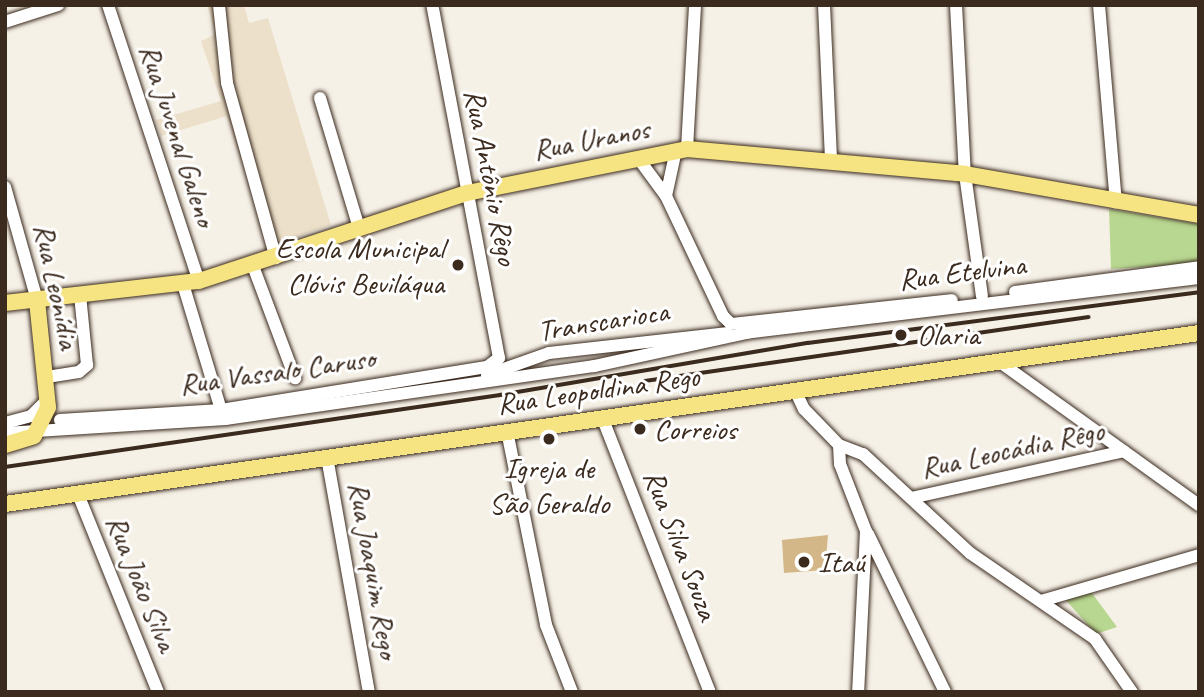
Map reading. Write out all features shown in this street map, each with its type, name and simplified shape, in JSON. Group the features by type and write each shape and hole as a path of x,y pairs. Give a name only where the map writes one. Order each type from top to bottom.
{"main road":[{"name":"Rua Uranos","path":"5,303 191,283 253,266 467,193 682,149 831,160 965,174 1199,215"},
{"name":"Rua Leonídia","path":"37,300 48,398 39,430"},
{"name":"Rua Leopoldina Rego","path":"8,507 327,457 1199,333"},
{"path":"5,445 28,441 39,430"}],"street":[{"path":"5,22 58,5"},
{"name":"Rua Juvenal Galeno","path":"108,5 191,283 220,410"},
{"path":"219,5 230,98 276,258"},
{"name":"Rua Antônio Rêgo","path":"432,5 499,358"},
{"path":"666,196 682,149 695,5"},
{"path":"824,5 831,160"},
{"path":"956,5 965,174 982,296"},
{"path":"1099,5 1116,202"},
{"path":"320,98 359,228"},
{"path":"638,158 666,196"},
{"name":"Rua Leonídia","path":"5,187 37,300"},
{"name":"Rua Etelvina","path":"666,196 723,316 731,324 982,296 1199,267"},
{"path":"253,266 295,377"},
{"name":"Transcarioca","path":"468,382 549,353 679,335 751,332 1199,278"},
{"path":"47,377 79,372 87,365 80,295"},
{"name":"Transcarioca","path":"5,433 226,419 468,382 594,366 751,332"},
{"name":"Rua Vassalo Caruso","path":"60,421 220,410 487,367 499,358"},
{"path":"997,360 1199,505"},
{"path":"795,390 804,409 839,445 863,454 970,553 1095,639 1132,692"},
{"path":"5,423 31,416 48,398"},
{"name":"Rua Silva Souza","path":"602,417 710,692"},
{"path":"507,431 546,625 572,692"},
{"path":"839,445 840,464 866,530 944,692"},
{"name":"Rua Leocádia Rêgo","path":"911,498 1124,451"},
{"name":"Rua Joaquim Rego","path":"327,457 369,692"},
{"name":"Rua João Silva","path":"78,494 158,692"},
{"path":"858,692 866,530"},
{"path":"1041,601 1199,555"}],"shaded area":[{"path":"207,5 244,5 249,23 268,18 331,225 270,246 227,116 161,136 156,120 221,101 201,41 216,34"}],"green space":[{"path":"1109,209 1199,224 1199,264 1111,269"},
{"path":"1089,589 1117,627 1096,634 1064,598"}],"building":[{"name":"Itaú","path":"828,535 825,570 784,573 782,540"}],"railway":[{"path":"5,467 500,395 808,343 1199,292"},
{"path":"645,381 1088,317"}],"place":[{"name":"Escola Municipal Clóvis Beviláqua","path":"458,265"},
{"name":"Olaria","path":"901,335"},
{"name":"Correios","path":"640,429"},
{"name":"Igreja de São Geraldo","path":"549,439"},
{"name":"Itaú","path":"804,562"}]}
